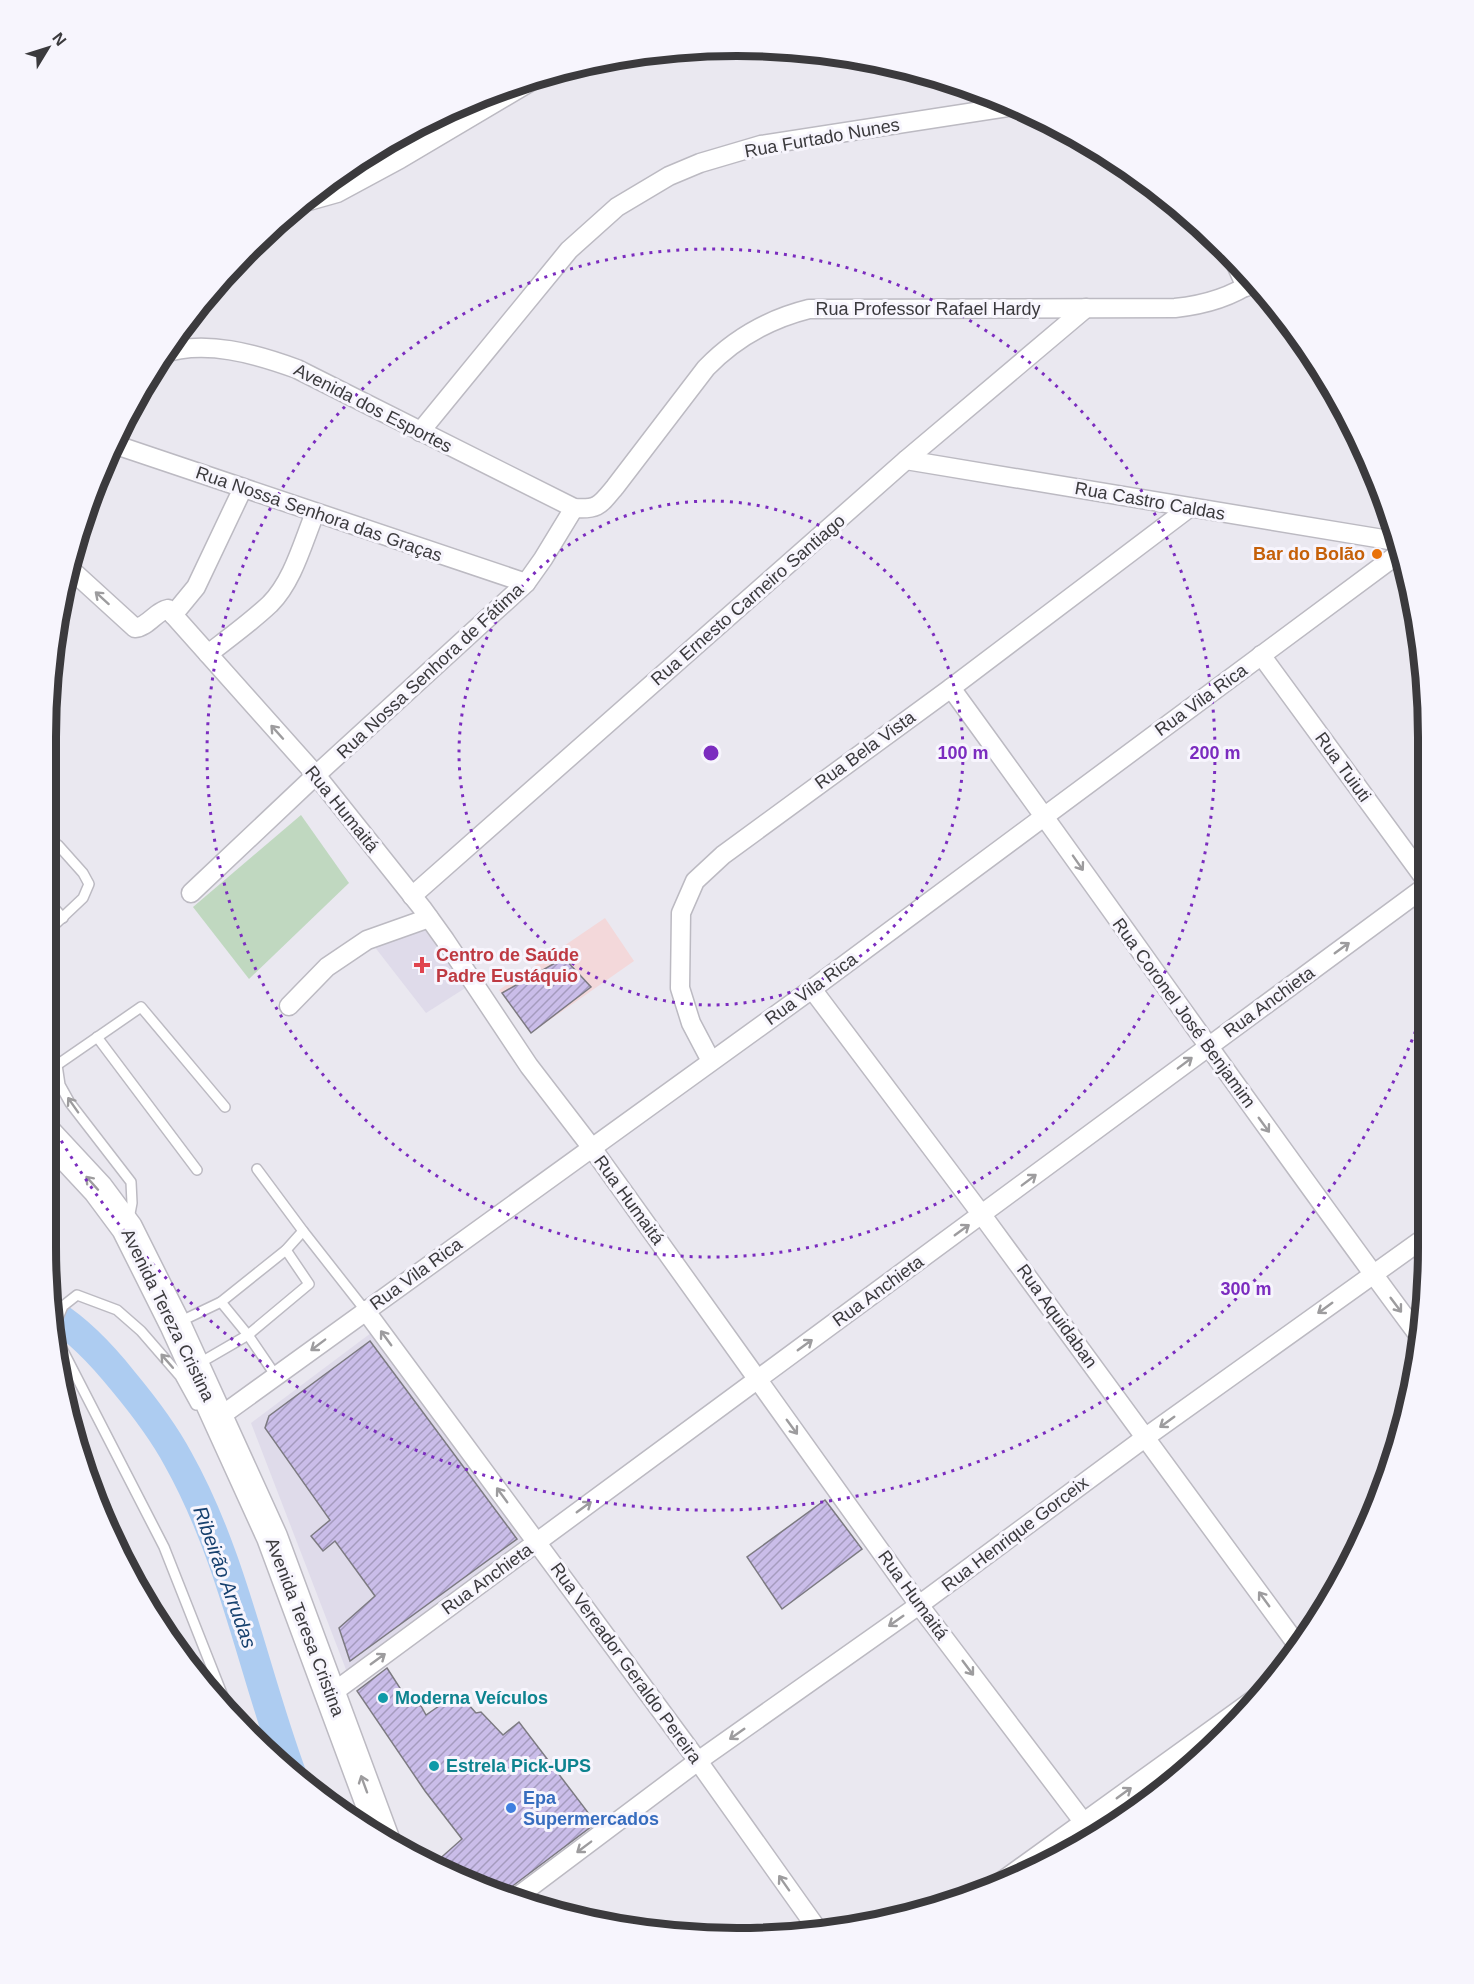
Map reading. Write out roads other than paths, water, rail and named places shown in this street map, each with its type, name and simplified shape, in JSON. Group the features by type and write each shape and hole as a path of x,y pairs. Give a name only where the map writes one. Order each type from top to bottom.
{"highway":[{"name":"Avenida Tereza Cristina","path":"56,1144 98,1189 127,1228 195,1366 214,1427"},
{"name":"Avenida Teresa Cristina","path":"214,1427 272,1537 380,1827"}],"street":[{"path":"320,198 337,193 400,159 504,97"},
{"name":"Rua Furtado Nunes","path":"420,432 569,250 616,207 669,176 700,163 761,145 1000,108"},
{"name":"Rua Professor Rafael Hardy","path":"574,508 590,510 601,504 706,368 722,352 754,330 790,314 809,309 1175,308 1198,306 1218,300 1247,286"},
{"name":"Rua Ernesto Carneiro Santiago","path":"412,896 906,460 1086,308"},
{"name":"Avenida dos Esportes","path":"175,351 225,350 265,358 297,369 574,508"},
{"name":"Rua Nossa Senhora das Graças","path":"121,447 526,583"},
{"name":"Rua Castro Caldas","path":"906,460 1389,540"},
{"path":"76,574 135,628 166,609 173,615 196,587 243,488"},
{"name":"Rua Nossa Senhora de Fátima","path":"191,893 526,583 574,508"},
{"name":"Rua Bela Vista","path":"711,1061 691,1023 680,988 681,913 695,881 723,855 951,688 1189,508"},
{"path":"208,654 270,603 281,590 315,513"},
{"name":"Rua Vila Rica","path":"214,1427 276,1376 365,1310 812,989 1394,558"},
{"name":"Rua Humaitá","path":"173,615 316,776 429,918 529,1066 592,1148 920,1605 1089,1829"},
{"name":"Rua Tuiuti","path":"1262,656 1418,869"},
{"name":"Rua Coronel José Benjamim","path":"951,688 1414,1329"},
{"name":"Rua Anchieta","path":"331,1694 1418,892"},
{"path":"289,1006 327,967 367,940 429,918"},
{"name":"Rua Aquidaban","path":"812,989 982,1215 1294,1640"},
{"name":"Rua Henrique Gorceix","path":"523,1893 698,1761 920,1605 1146,1437 1418,1242"},
{"name":"Rua Vereador Geraldo Pereira","path":"365,1310 698,1761 814,1924"},
{"path":"1063,1845 1089,1829 1224,1724"}],"lane":[{"path":"56,924 83,898 89,884 83,873 58,845"},
{"path":"56,910 63,918"},
{"path":"127,1228 132,1203 131,1182 70,1102 60,1085 57,1065 141,1007 225,1107"},
{"path":"97,1037 197,1170"},
{"name":"Rua Vereador Geraldo Pereira","path":"257,1169 365,1310"},
{"path":"175,1324 221,1302 286,1250 303,1231"},
{"path":"195,1366 248,1335 309,1284 286,1250"},
{"path":"59,1315 63,1306 77,1295 117,1310 141,1331 180,1376 214,1427"},
{"path":"221,1302 248,1335 276,1376"},
{"path":"64,1353 164,1547 204,1642 222,1693"}],"waterway":[{"name":"Ribeirão Arrudas","path":"59,1319 91,1345 108,1363 152,1418 178,1459 214,1535 285,1756"}],"place":[{"name":"Bar do Bolão","path":"1377,554"},
{"name":"Centro de Saúde Padre Eustáquio","path":"422,965"},
{"name":"Moderna Veículos","path":"383,1698"},
{"name":"Estrela Pick-UPS","path":"434,1766"},
{"name":"Epa Supermercados","path":"511,1808"}]}
